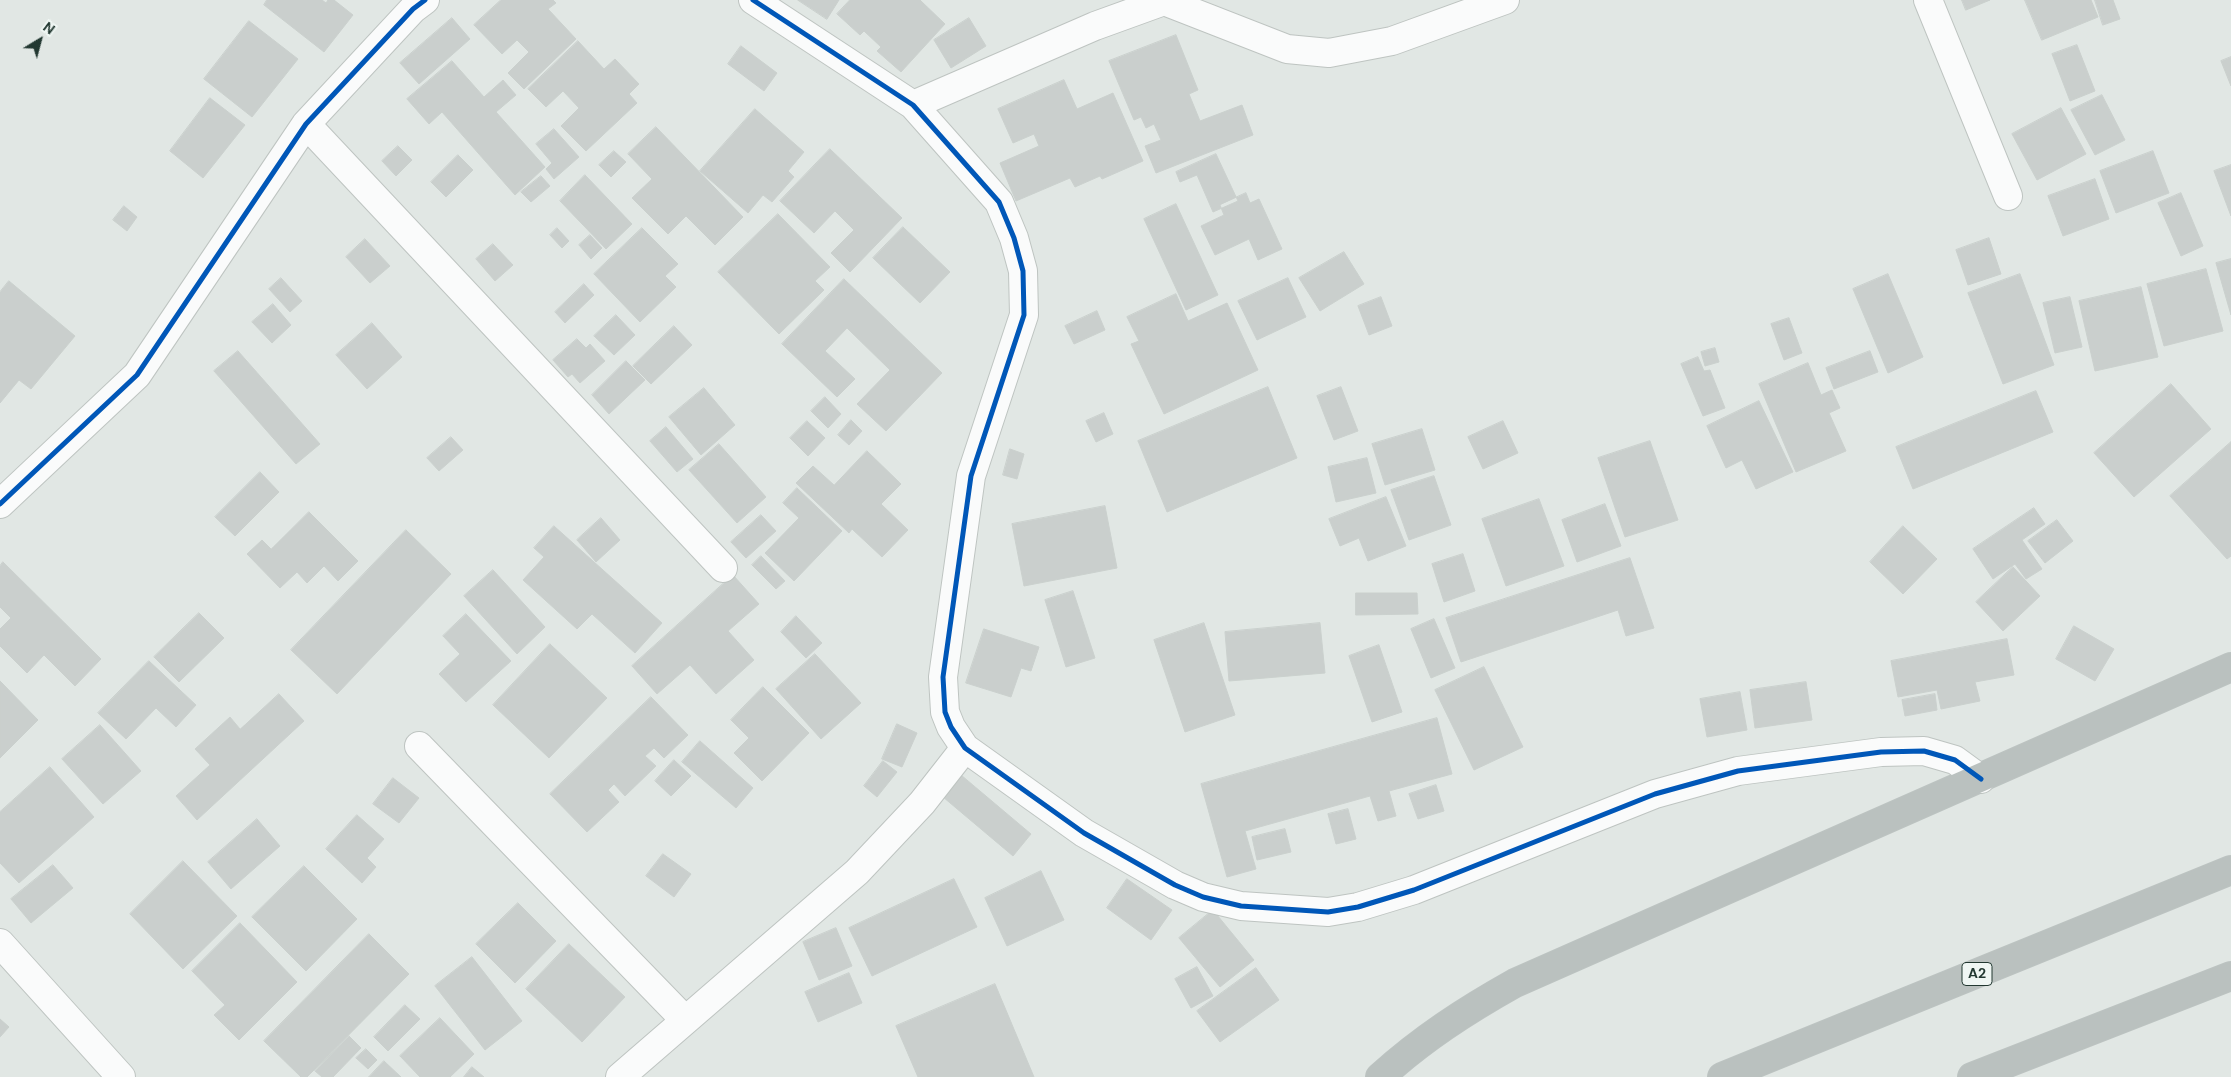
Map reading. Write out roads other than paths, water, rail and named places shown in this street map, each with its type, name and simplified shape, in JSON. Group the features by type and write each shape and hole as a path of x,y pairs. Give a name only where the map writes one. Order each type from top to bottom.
{"highway":[{"path":"1380,1077 1407,1052 1460,1014 1515,983 2231,666"},
{"name":"A2","path":"1722,1077 2231,870"},
{"path":"1972,1077 2231,976"}],"street":[{"path":"0,504 137,375 306,124 413,9 425,0"},
{"path":"753,0 913,105 999,202 1014,238 1023,271 1024,315 971,476 943,677 945,712 951,727 965,748 1084,834 1175,885 1203,896 1241,906 1328,912 1358,907 1414,890 1655,794 1738,771 1881,752 1924,752 1955,760 1981,778"},
{"path":"913,105 1095,26 1164,0 1287,49 1329,53 1392,42 1505,0"},
{"path":"1928,0 2008,196"},
{"path":"306,124 724,568"},
{"path":"419,746 685,1020"},
{"path":"620,1077 857,872 922,803 965,748"},
{"path":"0,943 121,1077"}]}
